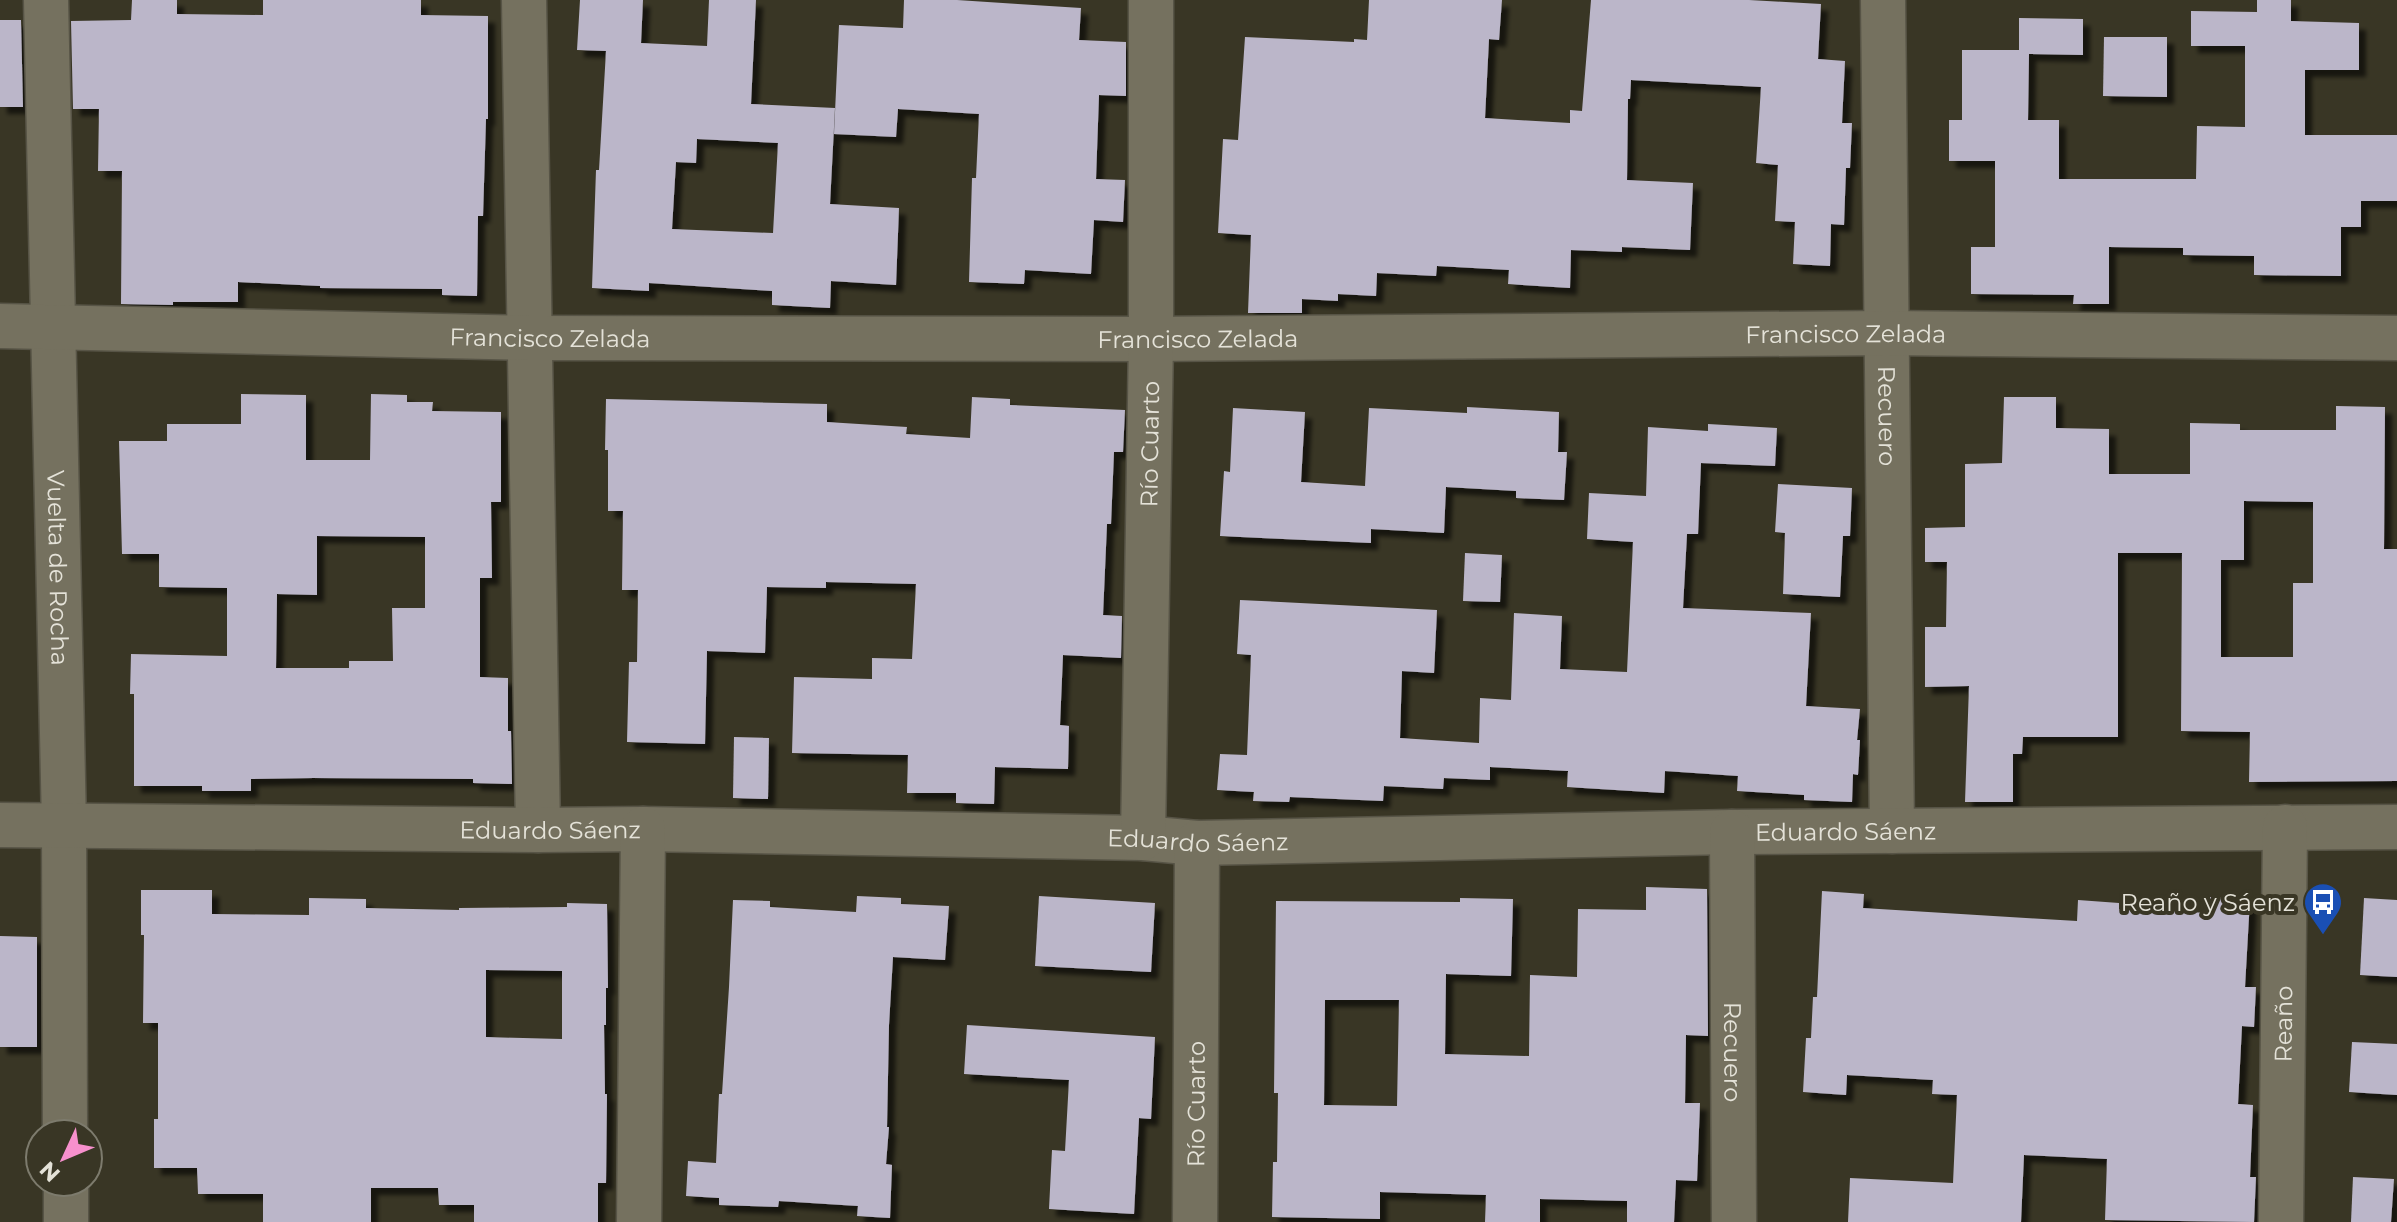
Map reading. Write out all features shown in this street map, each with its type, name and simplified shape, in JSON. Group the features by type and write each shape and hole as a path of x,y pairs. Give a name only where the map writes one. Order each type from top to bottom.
{"street":[{"name":"Vuelta de Rocha","path":"46,0 64,825 65,1118"},
{"path":"524,0 538,830"},
{"name":"Río Cuarto","path":"1143,838 1151,339 1151,0"},
{"name":"Recuero","path":"1883,0 1892,831"},
{"name":"Francisco Zelada","path":"0,326 530,338 1151,339 1886,333 2397,338"},
{"name":"Eduardo Sáenz","path":"0,825 643,829 1143,838 1197,843 1732,832 2397,827"},
{"name":"Reaño","path":"2281,1222 2285,827"},
{"path":"639,1222 643,829"},
{"name":"Recuero","path":"1732,832 1734,1222"},
{"name":"Río Cuarto","path":"1195,1222 1197,843"},
{"path":"66,1198 66,1222"}],"building":[{"path":"132,0 177,0 177,14 263,15 263,0 421,0 421,15 488,16 488,119 483,216 478,216 477,296 442,295 442,289 320,288 238,282 238,302 121,304 122,171 98,171 99,109 73,109 71,21 131,20"},
{"path":"580,0 643,0 641,43 707,46 709,0 756,0 751,104 835,108 830,204 899,208 896,285 831,281 830,308 772,305 772,291 649,283 649,291 592,288 596,170 599,170 606,51 577,50","holes":["697,139 778,143 773,233 672,229 676,162 696,163"]},
{"path":"904,0 1081,8 1079,40 1126,42 1126,96 1099,95 1096,179 1125,180 1123,222 1094,220 1091,274 1025,270 1024,284 969,282 972,178 976,178 979,114 898,109 896,137 834,134 839,25 903,28"},
{"path":"1369,0 1502,0 1499,40 1489,39 1485,118 1570,123 1570,110 1582,111 1591,0 1749,0 1821,4 1818,59 1845,61 1842,123 1852,123 1850,168 1846,168 1844,225 1831,224 1830,266 1793,264 1795,222 1775,221 1778,165 1756,163 1761,87 1631,80 1627,180 1693,183 1690,250 1622,247 1622,252 1571,250 1570,288 1508,284 1509,270 1437,266 1436,276 1377,273 1376,296 1338,294 1338,301 1302,299 1302,313 1248,313 1251,235 1218,233 1223,139 1238,140 1245,37 1367,40"},
{"path":"2257,0 2291,0 2291,21 2359,23 2359,70 2305,70 2305,135 2397,135 2397,201 2361,201 2361,227 2341,227 2341,276 2254,275 2254,256 2183,255 2183,248 2109,247 2109,304 2073,304 2074,295 1971,294 1971,247 1995,247 1995,161 1949,161 1949,120 1962,120 1962,50 2019,50 2019,18 2083,19 2083,55 2029,54 2028,120 2059,120 2059,179 2196,179 2197,126 2245,127 2245,46 2191,46 2191,11 2257,12"},
{"path":"0,20 21,20 23,107 0,107"},
{"path":"2104,37 2167,37 2167,97 2103,96"},
{"path":"241,394 306,395 306,460 370,460 371,394 407,395 407,402 433,402 432,411 501,412 501,502 491,502 492,578 480,578 480,677 508,678 512,784 473,783 473,779 314,778 251,779 251,791 202,791 202,786 134,786 131,654 227,656 227,588 159,587 159,554 122,554 119,441 167,441 167,424 241,424","holes":["317,536 425,537 425,608 392,608 393,661 349,661 349,668 276,668 277,594 317,595"]},
{"path":"972,397 1010,399 1010,405 1125,410 1123,452 1114,452 1103,615 1122,616 1121,658 1063,655 1060,725 1069,726 1068,769 995,767 994,804 956,803 956,793 907,793 908,755 792,753 794,677 872,679 872,658 912,659 916,584 826,582 826,588 767,587 765,653 707,651 705,744 627,742 629,662 637,662 638,590 622,590 623,511 608,511 606,399 827,404 827,422 907,427 906,434 970,438"},
{"path":"2004,397 2056,397 2056,428 2109,429 2109,474 2190,474 2190,423 2240,424 2240,430 2336,430 2336,406 2385,407 2384,549 2397,549 2397,781 2249,782 2250,732 2181,731 2182,553 2118,553 2118,737 2023,737 2022,754 2013,754 2013,802 1965,802 1969,686 1925,687 1925,627 1946,627 1947,562 1925,562 1925,528 1965,527 1965,464 2002,463","holes":["2244,501 2313,502 2313,583 2293,583 2293,657 2221,657 2221,560 2244,560"]},
{"path":"1467,407 1559,412 1558,452 1567,452 1564,500 1516,498 1516,491 1446,487 1444,533 1371,529 1371,543 1220,536 1224,471 1230,472 1233,408 1305,412 1301,482 1365,486 1369,408 1467,413"},
{"path":"1708,424 1777,428 1775,466 1701,463 1698,534 1687,534 1683,608 1811,613 1806,706 1860,709 1858,775 1853,774 1852,802 1804,800 1804,795 1737,791 1738,776 1665,771 1664,793 1567,787 1568,771 1490,767 1490,780 1444,778 1443,789 1384,786 1383,801 1290,797 1289,802 1253,801 1254,792 1217,790 1220,754 1247,755 1251,655 1237,654 1240,600 1437,610 1434,673 1402,671 1400,738 1479,743 1480,698 1511,700 1514,613 1562,616 1560,669 1627,672 1633,542 1587,539 1589,493 1646,496 1648,427 1708,431"},
{"path":"1778,484 1852,488 1850,536 1843,536 1840,597 1783,594 1785,533 1775,532"},
{"path":"1465,553 1502,555 1500,602 1463,601"},
{"path":"734,737 769,738 768,799 733,798"},
{"path":"1646,887 1707,889 1708,1036 1686,1035 1685,1103 1700,1103 1697,1181 1676,1180 1674,1222 1627,1222 1627,1201 1540,1199 1540,1222 1485,1222 1486,1195 1380,1192 1380,1219 1272,1217 1278,1093 1274,1093 1276,901 1460,902 1460,898 1513,899 1511,976 1446,974 1445,1054 1529,1056 1530,975 1577,977 1578,909 1646,910","holes":["1325,1000 1399,1000 1397,1106 1324,1105"]},
{"path":"141,890 212,890 212,914 309,915 309,898 366,899 366,908 459,910 567,907 567,903 607,904 608,988 604,1025 606,1183 598,1183 598,1222 474,1222 474,1205 439,1205 438,1188 371,1188 371,1222 263,1222 263,1194 198,1194 197,1168 154,1168 154,1119 158,1119 158,1023 143,1023 144,935 141,935","holes":["486,970 562,971 562,1039 486,1037"]},
{"path":"1822,891 1864,894 1863,908 2077,921 2078,900 2119,903 2119,909 2210,913 2210,897 2250,899 2245,987 2256,987 2254,1027 2242,1026 2238,1104 2253,1105 2250,1177 2256,1177 2254,1222 2105,1220 2107,1159 2024,1155 2021,1222 1848,1222 1850,1178 1953,1183 1957,1095 1932,1094 1933,1080 1847,1075 1846,1095 1803,1092 1806,1038 1811,1038 1813,997 1817,997"},
{"path":"857,896 901,898 901,904 949,906 945,960 893,957 886,1164 892,1165 890,1218 857,1216 858,1206 779,1201 778,1207 719,1205 719,1198 686,1196 688,1161 716,1163 733,900 770,901 770,907 856,912"},
{"path":"1039,896 1155,903 1151,972 1035,966"},
{"path":"2364,898 2397,900 2397,977 2360,975"},
{"path":"0,936 37,937 37,1047 0,1047"},
{"path":"967,1025 1155,1037 1151,1119 1139,1118 1134,1214 1049,1209 1052,1150 1065,1151 1069,1080 964,1074"},
{"path":"2352,1042 2397,1044 2397,1095 2349,1092"},
{"path":"2353,1177 2394,1179 2391,1222 2351,1222"}],"place":[{"name":"Reaño y Sáenz","path":"2323,936"}]}
